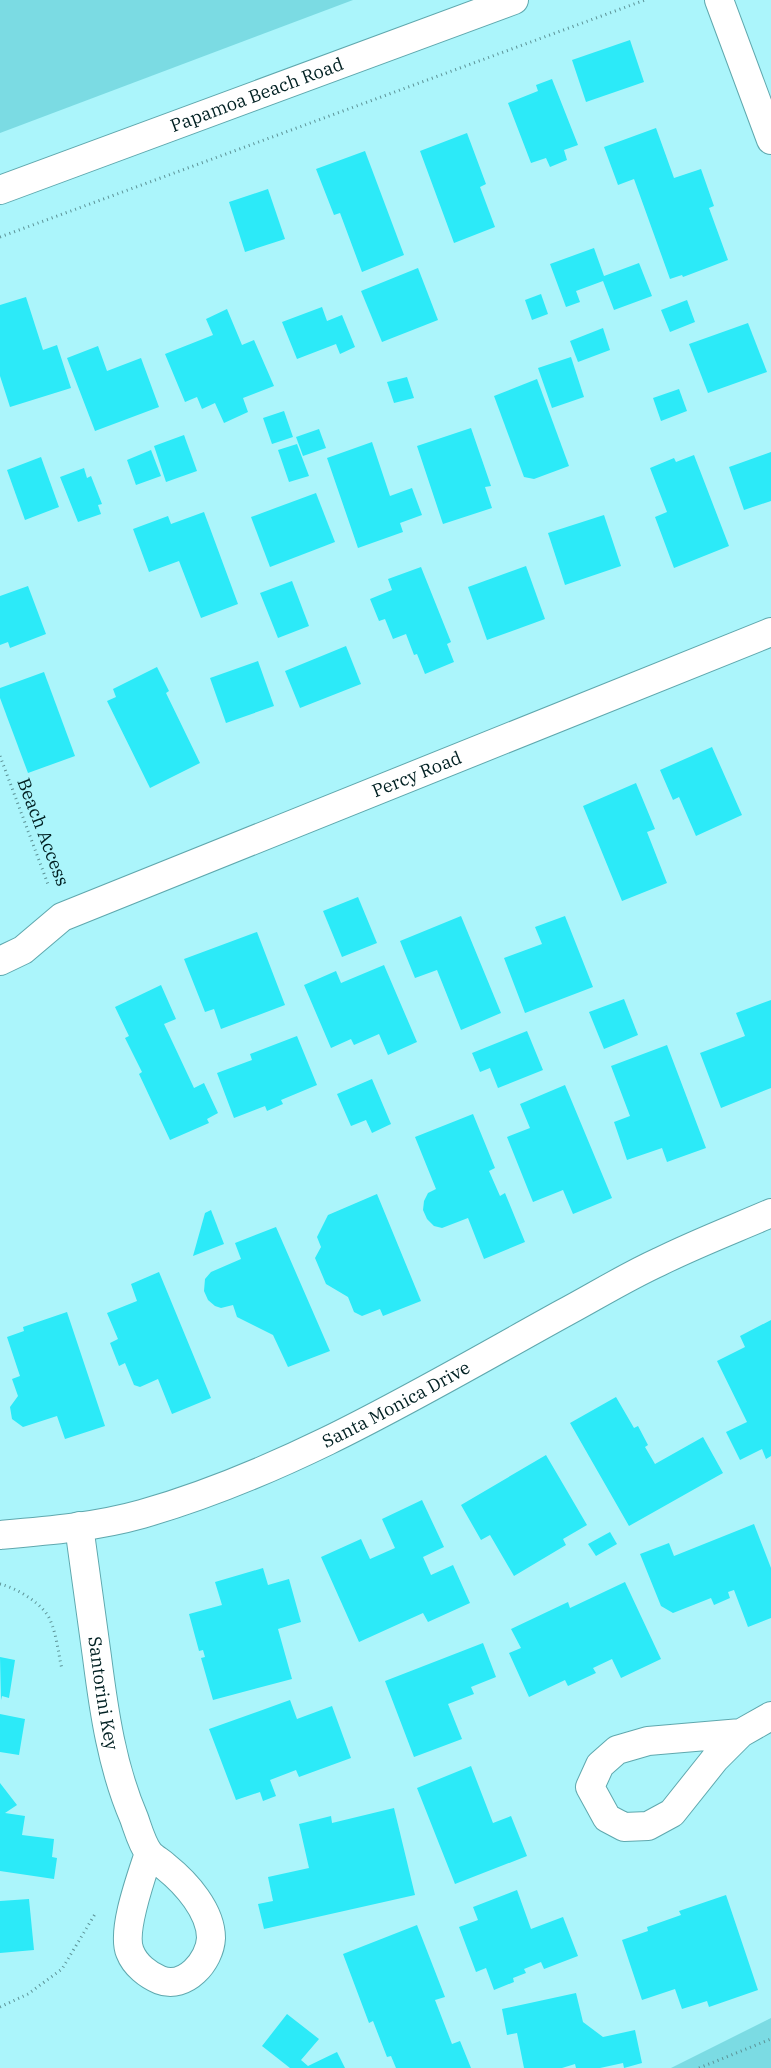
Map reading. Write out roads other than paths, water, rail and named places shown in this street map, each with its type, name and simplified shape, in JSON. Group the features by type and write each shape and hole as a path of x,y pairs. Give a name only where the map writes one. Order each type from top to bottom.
{"street":[{"name":"Papamoa Beach Road","path":"0,190 514,0"},
{"path":"719,0 771,140"},
{"name":"Percy Road","path":"0,961 23,950 62,917 771,632"},
{"name":"Santa Monica Drive","path":"0,1536 79,1526 142,1514 214,1490 290,1459 365,1422 658,1262 771,1212"},
{"name":"Santorini Key","path":"79,1526 106,1722 118,1776 149,1853"},
{"path":"741,1732 648,1741 617,1750 600,1765 590,1787 607,1818 624,1827 648,1826 672,1812 715,1759 741,1732 771,1716"}]}
